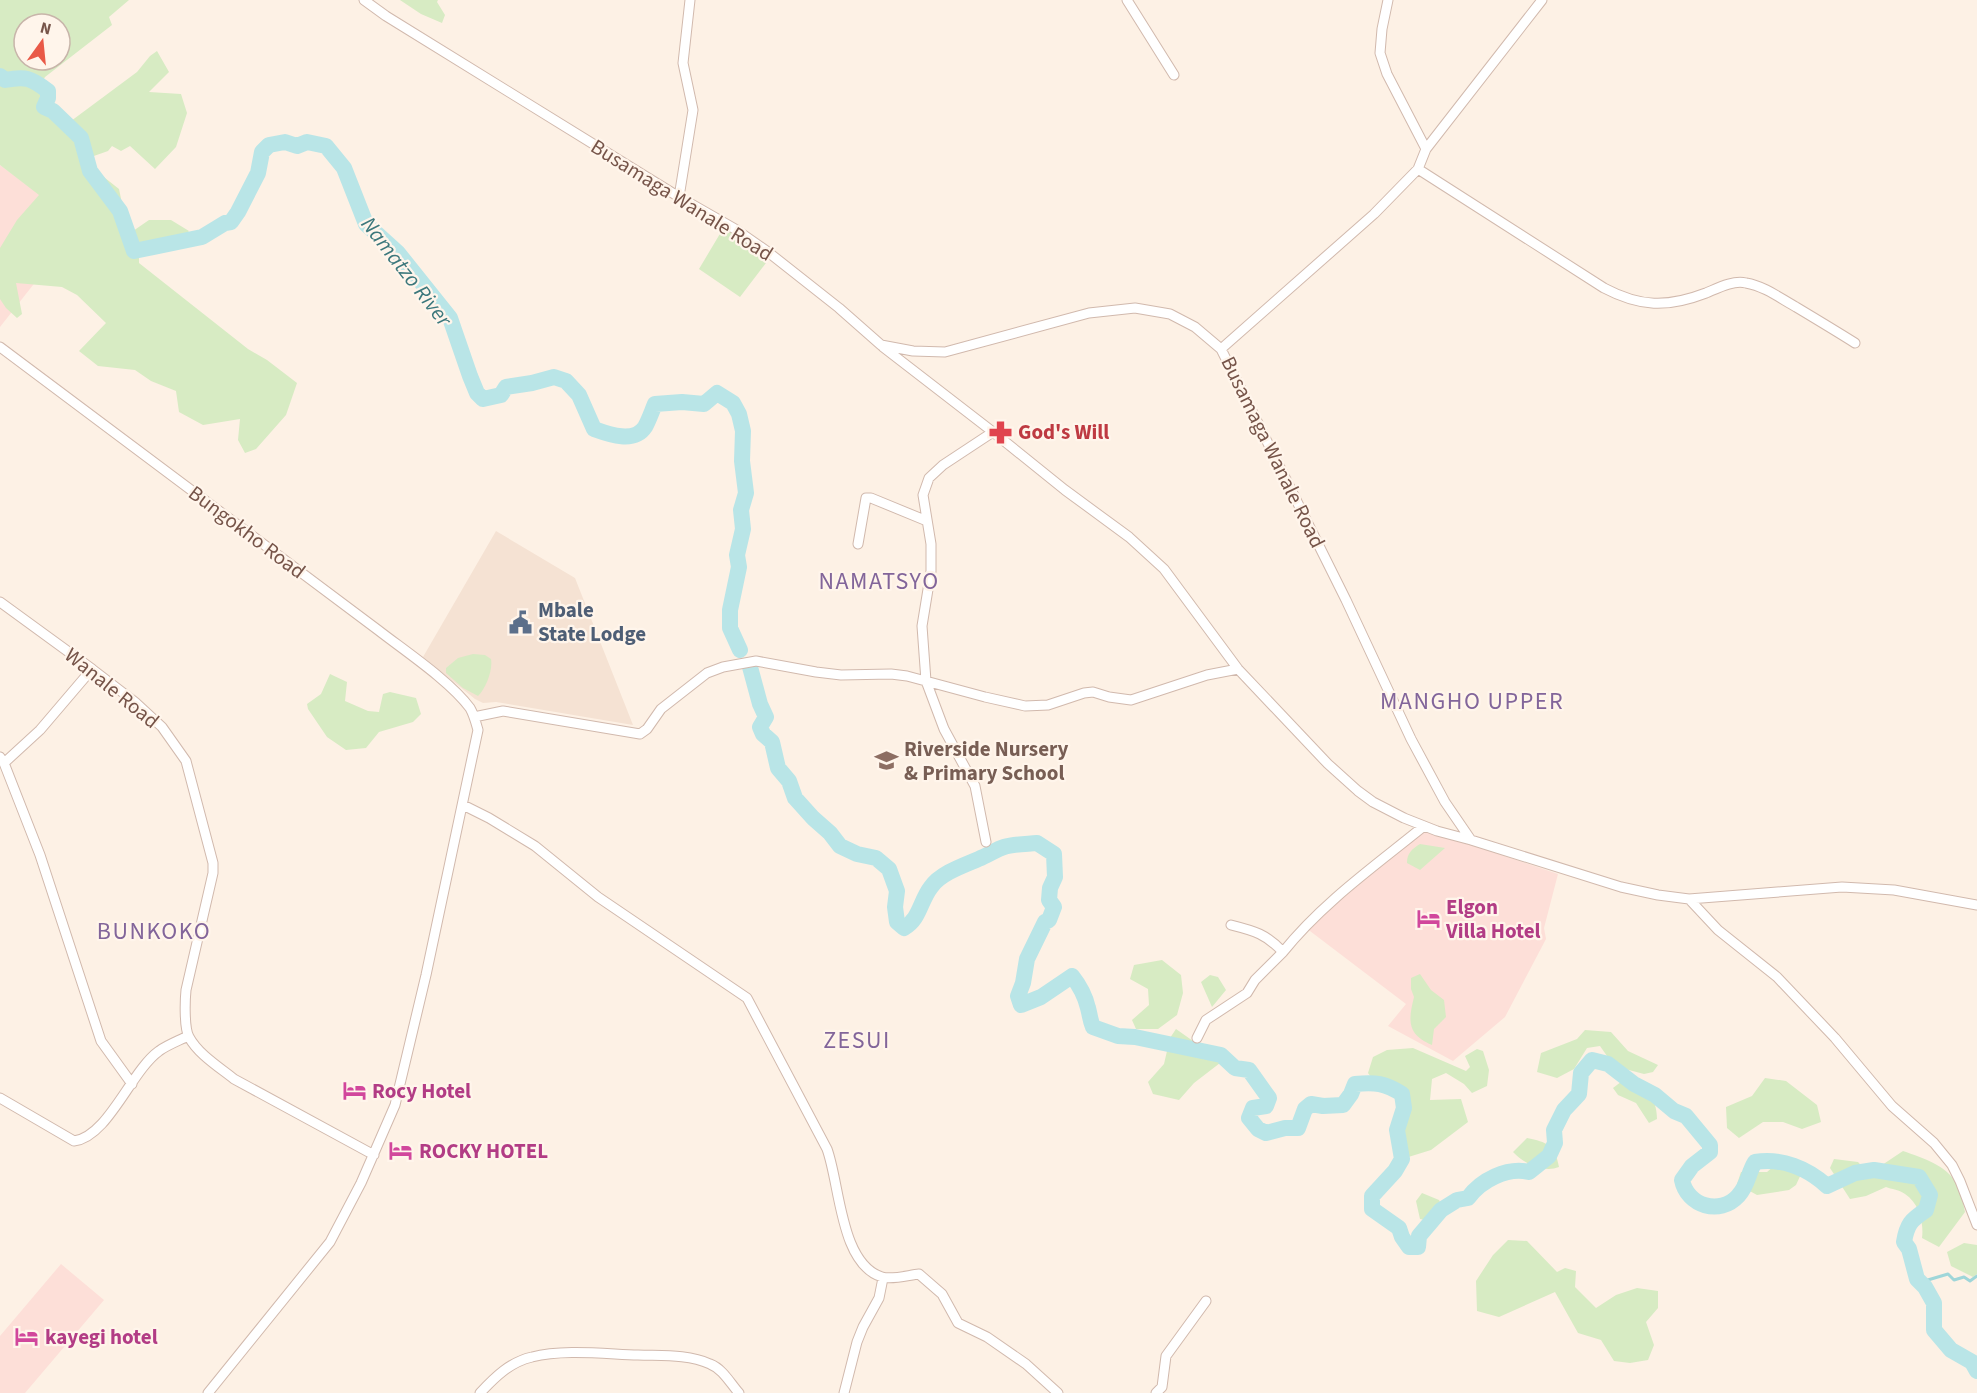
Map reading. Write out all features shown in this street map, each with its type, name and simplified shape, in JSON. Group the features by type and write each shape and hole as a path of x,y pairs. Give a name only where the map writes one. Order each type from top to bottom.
{"street":[{"name":"Busamaga Wanale Road","path":"364,0 386,16 679,197 735,229 839,308 881,345 913,351 945,352 1089,313 1135,308 1170,314 1195,327 1221,349 1346,600 1412,739 1445,802 1472,840"},
{"path":"679,197 693,110 683,63 690,0"},
{"path":"1127,0 1173,75"},
{"path":"1388,0 1380,53 1387,74 1426,149"},
{"path":"1221,349 1374,214 1418,169 1426,149 1542,0"},
{"path":"1418,169 1604,288 1624,298 1643,303 1664,303 1744,282 1766,290 1856,343"},
{"path":"881,345 1065,490 1129,537 1164,569 1238,669 1328,764 1358,791 1390,812 1424,826 1621,887 1658,895 1689,899 1842,887 1893,890 1977,905"},
{"name":"Bungokho Road","path":"0,347 378,630 432,672 462,699 471,710 478,730 463,805"},
{"path":"986,842 975,786 944,729 926,681 922,626 932,544 922,495 929,478 943,465 993,432"},
{"path":"858,544 866,498 927,521"},
{"name":"Wanale Road","path":"0,602 92,669 162,727 186,761 213,863 213,873 185,999 188,1036"},
{"path":"474,717 503,711 640,734 647,729 661,709 701,678 713,670 740,662 756,661 816,672 891,674 1025,706 1048,705 1093,692 1131,700 1207,675 1238,669"},
{"path":"92,669 40,730 2,760 40,855 101,1041 132,1084"},
{"path":"208,1393 330,1242 374,1155 400,1090 463,805 530,842 622,915 747,998 827,1149 847,1232 855,1253 866,1267 883,1278 919,1274 942,1294 958,1323 987,1337 1026,1364 1058,1393"},
{"path":"1197,1038 1206,1020 1247,993 1255,980 1329,905 1424,826"},
{"path":"1689,899 1718,930 1777,977 1835,1038 1892,1106 1934,1143 1952,1165 1977,1225"},
{"path":"1231,925 1257,931 1283,952"},
{"path":"0,1098 74,1141 81,1141 96,1132 158,1051 188,1036 214,1064 234,1079 374,1155"},
{"path":"844,1393 857,1342 879,1298 883,1278"},
{"path":"1156,1393 1162,1387 1166,1356 1206,1301"},
{"path":"480,1393 495,1377 513,1364 533,1357 579,1353 688,1358 708,1362 719,1369 739,1393"}],"shaded area":[{"path":"0,165 39,194 54,262 0,327"},
{"path":"496,531 575,578 633,725 496,702 483,703 423,657"},
{"path":"1425,829 1558,874 1544,928 1546,939 1505,1017 1453,1061 1388,1026 1406,1004 1306,928"},
{"name":"kayegi hotel","path":"61,1264 104,1300 25,1393 0,1393 0,1336"}],"green space":[{"path":"0,0 129,0 109,17 112,25 72,56 72,12 12,12 12,72 51,72 45,77 41,85 48,91 48,105 67,124 137,72 157,51 169,72 149,92 181,94 187,113 176,147 155,169 130,146 121,151 112,146 108,151 91,157 100,174 119,189 124,213 133,231 149,220 171,220 189,231 172,250 139,255 139,263 248,349 297,383 286,415 256,449 245,453 238,440 240,419 203,425 179,412 176,391 151,381 135,370 98,366 79,351 106,323 77,295 62,287 16,283 22,314 17,318 6,308 0,299 0,248 17,220 39,195 0,165"},
{"path":"400,0 438,0 445,15 442,23 421,14"},
{"path":"724,227 769,259 740,297 699,269"},
{"path":"473,654 485,655 491,659 488,679 478,696 463,688 446,673 446,668 458,658"},
{"path":"330,674 347,682 345,701 368,711 379,712 383,694 390,692 416,698 421,714 413,722 379,732 366,748 346,750 327,737 308,709 307,704 321,694"},
{"path":"1420,844 1445,848 1420,870 1407,863 1410,852"},
{"path":"1162,960 1181,975 1183,993 1177,1015 1158,1029 1136,1029 1132,1020 1149,1005 1148,989 1130,979 1134,965"},
{"path":"1420,974 1431,990 1444,1000 1446,1017 1434,1029 1432,1045 1418,1036 1411,1026 1414,997 1411,978"},
{"path":"1210,975 1218,977 1226,990 1212,1007 1201,982"},
{"path":"1176,1029 1193,1041 1214,1049 1220,1063 1194,1083 1179,1100 1153,1094 1148,1082 1164,1064 1170,1038"},
{"path":"1585,1030 1611,1032 1628,1051 1658,1065 1653,1072 1644,1074 1614,1066 1600,1046 1587,1048 1574,1069 1557,1078 1537,1072 1541,1053 1577,1039"},
{"path":"1413,1048 1466,1071 1470,1067 1465,1056 1477,1049 1483,1051 1489,1070 1487,1086 1472,1093 1464,1084 1446,1073 1432,1079 1430,1100 1461,1099 1468,1122 1431,1150 1402,1159 1397,1130 1404,1108 1402,1094 1388,1085 1374,1081 1368,1073 1373,1057 1387,1050"},
{"path":"1626,1078 1644,1089 1652,1098 1657,1119 1649,1123 1636,1103 1618,1095 1613,1088"},
{"path":"1765,1078 1786,1081 1817,1105 1821,1122 1802,1129 1783,1122 1763,1122 1739,1138 1727,1128 1726,1107 1752,1096"},
{"path":"1527,1138 1549,1146 1555,1154 1559,1167 1547,1169 1528,1164 1513,1152"},
{"path":"1903,1151 1940,1167 1952,1177 1960,1190 1965,1212 1939,1247 1922,1238 1922,1226 1917,1208 1905,1194 1886,1187 1866,1196 1850,1199 1830,1168 1834,1159 1858,1162 1871,1176"},
{"path":"1780,1161 1802,1172 1796,1185 1789,1190 1757,1195 1737,1184 1741,1172 1767,1172"},
{"path":"1422,1193 1439,1200 1442,1206 1432,1221 1420,1219 1416,1201"},
{"path":"1508,1240 1527,1241 1557,1272 1565,1268 1576,1271 1575,1287 1596,1308 1616,1295 1637,1288 1658,1291 1658,1308 1646,1322 1654,1345 1648,1360 1630,1363 1614,1361 1601,1340 1578,1333 1555,1292 1499,1317 1477,1311 1476,1281 1493,1255"},
{"path":"1964,1243 1977,1245 1977,1274 1973,1277 1951,1266 1947,1252"}],"waterway":[{"name":"Namatzo River","path":"0,76 5,80 28,79 48,91 44,107 53,111 81,138 90,171 120,211 134,251 202,237 225,223 231,222 258,173 262,152 269,145 285,142 297,146 307,142 326,146 344,168 366,224 398,253 450,318 470,376 477,393 483,399 501,395 506,387 554,377 566,381 579,395 594,429 621,436 640,432 645,427 655,404 682,402 704,404 717,393 733,403 739,414 743,431 742,461 746,493 741,510 743,529 737,555 739,567 730,610 730,628 740,650"},
{"path":"750,667 766,717 760,727 763,734 772,742 778,768 789,781 795,798 840,846 857,854 876,858 889,869 897,891 895,907 897,922 904,928 917,915 927,892 935,882 955,869 1012,845 1037,843 1054,854 1055,877 1050,888 1049,900 1054,907 1027,959 1018,996 1021,1005 1041,997 1072,976 1084,995 1093,1027 1118,1036 1135,1037 1221,1055 1235,1068 1249,1070 1269,1098 1266,1106 1253,1108 1249,1118 1258,1129 1266,1133 1285,1128 1298,1128 1305,1109 1311,1104 1343,1105 1355,1084 1380,1084 1402,1094 1404,1108 1397,1130 1402,1159 1395,1171 1372,1196 1372,1209 1399,1228 1409,1247 1418,1247 1419,1236 1441,1210 1457,1200 1468,1198 1495,1176 1512,1171 1529,1172 1549,1156 1555,1143 1554,1130 1564,1110 1579,1094 1581,1073 1592,1060 1608,1064 1634,1084 1655,1095 1674,1111 1686,1116 1710,1145 1710,1152 1692,1166 1682,1180 1690,1196 1705,1205 1722,1206 1738,1196 1755,1162 1775,1162 1794,1166 1803,1169 1827,1186 1855,1173 1874,1170 1919,1177 1930,1195 1926,1210 1910,1223 1904,1242 1909,1249 1917,1279 1925,1287 1934,1303 1934,1330 1951,1350 1972,1362 1977,1371"},
{"path":"1921,1282 1948,1274 1954,1280 1964,1277 1970,1281 1977,1276"}],"place":[{"name":"God's Will","path":"1000,432"},
{"name":"Mbale State Lodge","path":"520,622"},
{"name":"Riverside Nursery & Primary School","path":"886,761"},
{"name":"Elgon Villa Hotel","path":"1428,919"},
{"name":"Rocy Hotel","path":"354,1091"},
{"name":"ROCKY HOTEL","path":"401,1151"},
{"name":"kayegi hotel","path":"27,1337"}],"district":[{"name":"NAMATSYO","path":"879,581"},
{"name":"MANGHO UPPER","path":"1472,701"},
{"name":"BUNKOKO","path":"154,931"},
{"name":"ZESUI","path":"857,1040"}]}
